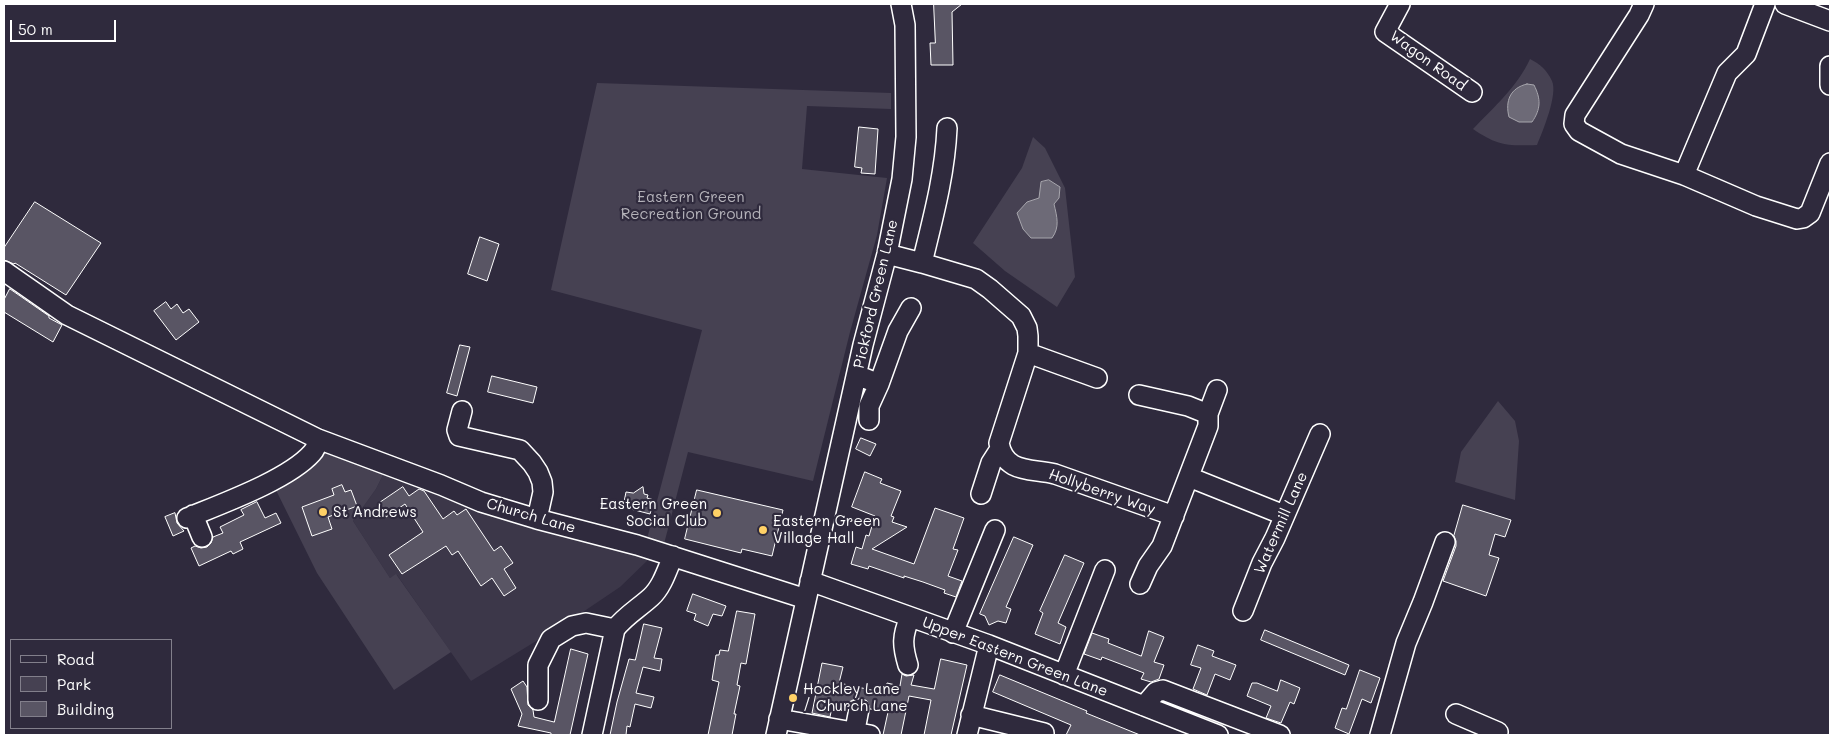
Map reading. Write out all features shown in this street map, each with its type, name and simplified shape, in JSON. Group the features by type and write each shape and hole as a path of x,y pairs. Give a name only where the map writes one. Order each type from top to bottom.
{"street":[{"name":"Pickford Green Lane","path":"778,727 857,375 888,254 902,179 906,137 905,25 902,4"},
{"name":"Wagon Road","path":"1400,4 1385,32 1472,92"},
{"path":"1644,4 1640,15 1576,113 1574,124 1579,131 1621,154 1684,175 1756,206 1788,217 1806,217 1812,210 1830,163"},
{"path":"1684,175 1727,73 1746,54 1766,4"},
{"path":"1785,4 1830,21"},
{"path":"1830,66 1830,85"},
{"path":"922,262 940,190 947,128"},
{"path":"888,254 922,262 976,279 1015,309 1027,328 1028,353 1000,436 1000,450 991,463 981,494"},
{"name":"Church Lane","path":"4,271 67,315 318,439 481,502 673,556 808,590"},
{"path":"868,420 869,406 898,331 911,308"},
{"path":"1028,353 1097,378"},
{"path":"857,375 879,384"},
{"path":"1140,584 1148,566 1162,546 1174,516 1208,426 1208,414 1217,390"},
{"path":"1140,395 1188,406 1208,414"},
{"path":"462,411 457,430 458,436 520,450 532,463 540,477 542,492 538,519"},
{"name":"Watermill Lane","path":"1243,611 1262,563 1320,434"},
{"path":"202,537 190,517 254,489 294,468 313,452 318,439"},
{"name":"Hollyberry Way","path":"1000,450 1005,459 1019,468 1041,470 1055,474 1174,516"},
{"path":"1189,477 1284,515"},
{"path":"953,633 995,530"},
{"path":"1380,735 1406,643 1445,542"},
{"path":"592,735 615,629 652,596 658,588 673,556"},
{"path":"1064,675 1105,570"},
{"name":"Upper Eastern Green Lane","path":"808,590 910,617 989,645 1218,735"},
{"path":"908,664 903,649 903,635 910,617"},
{"path":"538,700 538,665 551,639 572,626 586,623 615,629"},
{"path":"967,735 989,645"},
{"path":"1144,706 1156,692 1163,690 1280,735"},
{"path":"778,727 859,734 859,710"},
{"path":"1456,714 1498,732 1496,735"},
{"path":"971,715 1044,733"}],"shaded area":[{"path":"1527,84 1534,85 1539,104 1532,122 1519,122 1509,117 1508,101 1516,89"},
{"path":"1049,180 1060,187 1059,198 1054,204 1057,218 1055,234 1052,238 1031,238 1023,229 1017,213 1027,202 1039,198 1041,182"},
{"path":"384,473 537,525 649,559 620,587 577,616 471,681 397,575 390,578 353,521 376,489"}],"green space":[{"path":"1530,59 1540,65 1550,77 1553,87 1549,113 1537,145 1503,144 1489,139 1473,129 1512,88"},
{"name":"Eastern Green Recreation Ground","path":"597,83 891,93 891,109 807,106 802,169 887,178 877,235 850,332 813,481 688,452 664,544 647,539 702,330 551,290"},
{"path":"1033,137 1045,148 1065,188 1075,277 1057,307 1005,271 973,243 1022,168"},
{"path":"1498,401 1515,421 1519,441 1515,500 1455,482 1461,452"},
{"path":"320,449 384,473 376,489 353,521 390,578 396,574 451,652 394,690 317,573 271,480"}],"building":[{"path":"934,4 962,4 952,12 953,65 931,65 930,43 935,43"},
{"path":"859,127 878,129 875,174 861,173 862,168 855,167"},
{"path":"35,202 101,243 66,295 15,263 4,260 4,248"},
{"path":"480,237 499,244 487,281 468,274"},
{"path":"10,289 49,316 49,318 62,325 53,342 4,312 4,300"},
{"path":"166,302 171,309 177,304 183,313 189,309 199,322 176,340 154,311"},
{"path":"460,345 470,347 457,396 447,393"},
{"path":"492,376 537,387 533,403 488,392"},
{"path":"861,438 876,444 870,456 856,449"},
{"path":"865,472 882,479 880,483 901,491 891,516 894,517 892,522 907,527 872,549 914,564 935,508 964,518 953,549 958,550 948,576 962,581 956,597 944,593 945,590 904,576 904,578 869,566 868,569 851,564 856,547 862,549 866,535 869,536 875,516 852,507"},
{"name":"St Andrews","path":"342,485 345,492 351,490 357,506 328,517 332,529 312,536 302,507 334,495 332,489"},
{"path":"403,487 409,496 419,489 424,491 443,519 454,511 457,515 466,509 494,551 501,546 513,563 504,569 516,588 504,596 492,578 481,586 458,551 452,555 446,546 402,574 389,555 423,532 405,504 386,517 378,504"},
{"path":"643,487 644,494 648,495 647,498 654,500 650,514 623,507 626,492 633,493"},
{"name":"Eastern Green Social Club","path":"697,490 783,510 772,556 742,549 741,553 685,539"},
{"path":"257,502 265,518 276,513 281,523 240,542 243,549 233,554 231,551 199,566 191,548 195,546 207,547 213,537 223,533 220,527 244,515 241,510"},
{"path":"1463,505 1511,520 1505,537 1495,534 1489,555 1499,558 1486,596 1443,581 1456,546 1454,536"},
{"path":"175,513 177,523 184,531 173,536 165,517"},
{"path":"1014,537 1033,545 1006,607 1011,609 1006,623 998,621 989,625 985,616 980,614"},
{"path":"1065,555 1084,563 1058,623 1066,627 1060,644 1035,634 1043,613 1040,611"},
{"path":"693,594 726,606 722,616 713,614 708,626 694,620 696,614 687,611"},
{"path":"737,611 755,614 746,664 741,663 737,685 740,686 732,735 708,735 719,682 712,680 716,655 719,655 720,650 728,651"},
{"path":"644,624 662,628 654,658 662,659 660,671 643,667 636,693 654,697 651,708 635,704 630,727 627,726 626,735 610,735 629,659 635,660"},
{"path":"1265,630 1349,665 1345,675 1261,640"},
{"path":"1149,631 1164,637 1154,662 1164,665 1159,679 1151,682 1141,679 1144,673 1102,657 1101,660 1084,654 1092,633 1109,639 1108,643 1141,656"},
{"path":"1198,645 1214,651 1212,656 1236,665 1230,680 1215,674 1207,695 1193,689 1201,668 1191,665"},
{"path":"571,649 588,654 570,735 551,735 551,733 518,726 522,714 511,689 523,681 527,687 528,705 533,710 534,717 554,722"},
{"path":"941,659 967,665 951,735 924,735 931,700 909,696 901,735 883,735 888,712 870,709 867,701 862,698 849,702 849,705 833,702 830,717 812,713 822,663 843,667 839,683 885,693 887,683 900,686 902,674 906,676 914,675 911,685 934,689"},
{"path":"1360,670 1380,678 1371,703 1362,699 1349,734 1335,728 1342,708 1346,709"},
{"path":"1000,675 1140,735 1066,735 1071,725 993,692"},
{"path":"1281,680 1300,688 1294,704 1290,702 1281,723 1266,718 1271,706 1247,696 1252,683 1257,683 1277,691"}],"place":[{"name":"St Andrews","path":"323,512"},
{"name":"Eastern Green Social Club","path":"717,513"},
{"name":"Eastern Green Village Hall","path":"763,530"},
{"name":"Hockley Lane / Church Lane","path":"793,698"}]}
